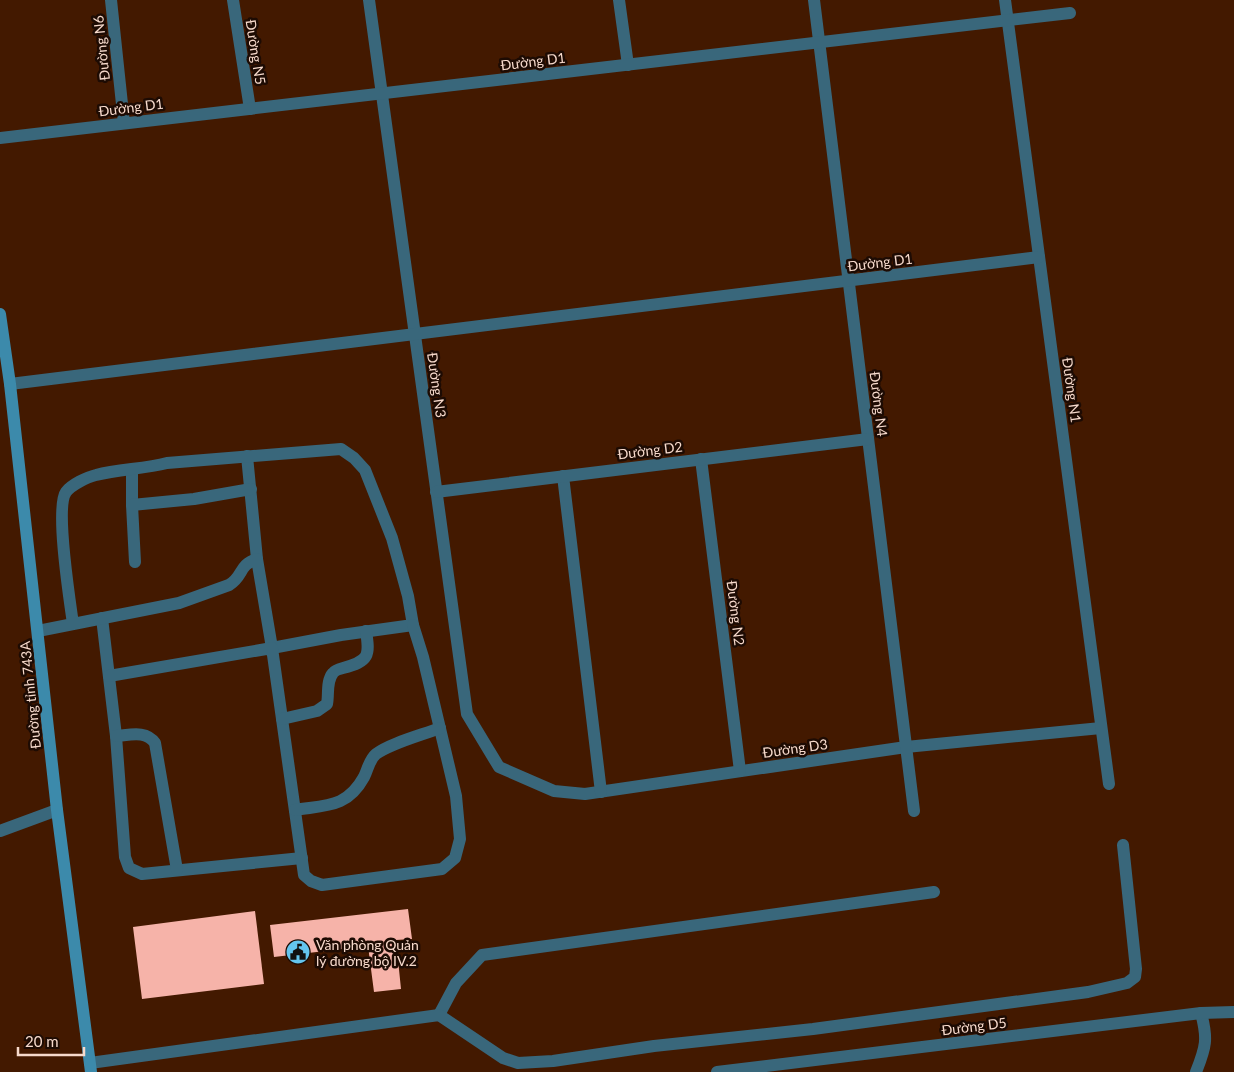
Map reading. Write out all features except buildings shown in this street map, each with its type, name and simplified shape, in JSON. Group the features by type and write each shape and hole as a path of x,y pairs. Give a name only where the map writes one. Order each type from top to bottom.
{"main road":[{"name":"Đường tỉnh 743A","path":"0,314 10,384 57,810 91,1068"}],"street":[{"name":"Đường N6","path":"111,0 124,123"},
{"name":"Đường N5","path":"233,0 250,108"},
{"name":"Đường N3","path":"369,0 467,714 499,766"},
{"path":"619,0 628,65"},
{"name":"Đường N4","path":"814,0 914,811"},
{"name":"Đường N1","path":"1005,0 1109,784"},
{"name":"Đường D1","path":"0,138 1070,13"},
{"name":"Đường D1","path":"10,384 1039,257"},
{"name":"Đường D2","path":"436,492 868,439"},
{"path":"73,624 66,576 61,508 66,492 77,484 95,475 167,463 247,456 340,449 354,458 365,470 392,538 408,596 456,796 460,839 455,858 442,870 322,885 311,881 304,875 272,648 257,559 247,456"},
{"name":"Đường N2","path":"701,459 740,771"},
{"path":"132,470 134,562"},
{"path":"563,476 600,792"},
{"path":"132,505 194,499 251,489"},
{"path":"38,631 179,603 230,585 235,582 245,564 257,559"},
{"path":"102,618 116,736 125,857 129,868 142,874 302,858"},
{"path":"109,676 414,625"},
{"path":"282,719 317,712 327,704 328,682 332,674 337,670 355,665 367,655 369,650 366,632"},
{"path":"295,810 335,804 346,800 357,788 374,755 440,728"},
{"name":"Đường D3","path":"499,766 554,791 585,794 906,747 1101,728"},
{"path":"116,736 146,734 155,743 177,870"},
{"path":"0,831 57,810"},
{"path":"91,1068 439,1015 503,1058 518,1063 553,1061 654,1046 813,1029 1088,992 1127,983 1135,977 1136,969 1123,845"},
{"path":"439,1015 456,983 482,955 934,892"},
{"name":"Đường D5","path":"717,1072 1201,1013 1234,1012"},
{"path":"1196,1072 1204,1052 1207,1035 1201,1013"}],"place":[{"name":"Văn phòng Quản lý đường bộ IV.2","path":"298,952"}]}
